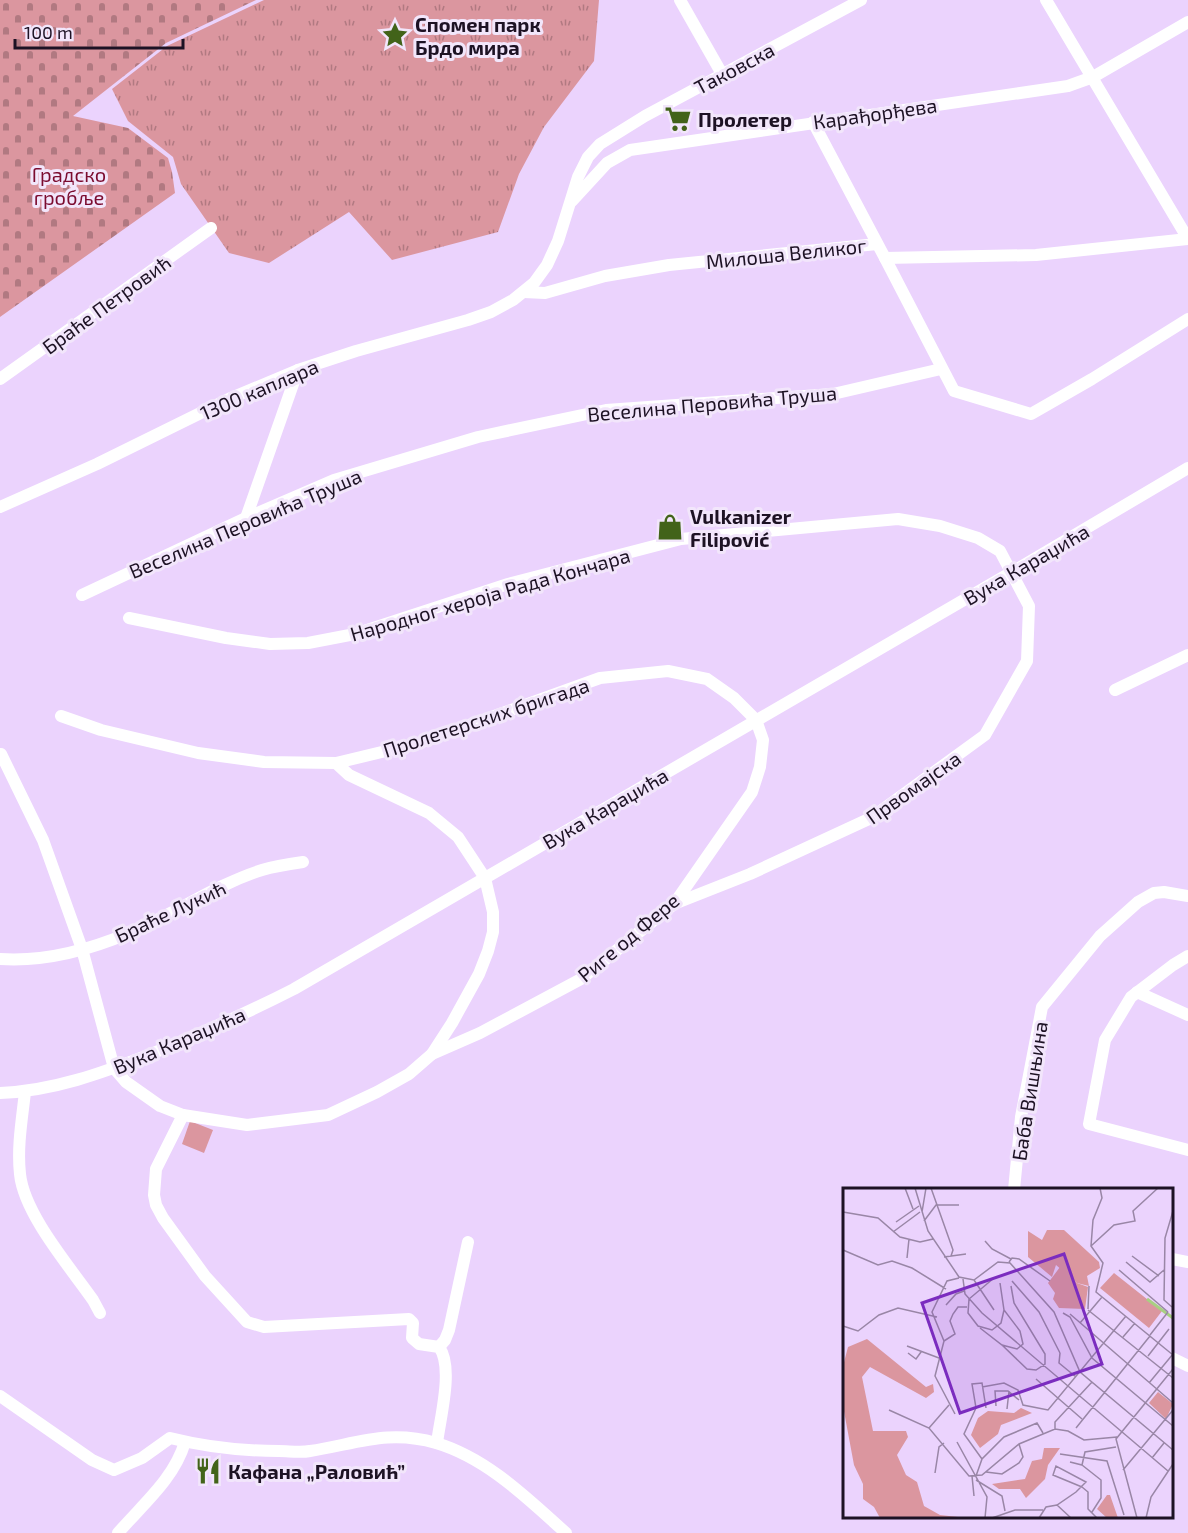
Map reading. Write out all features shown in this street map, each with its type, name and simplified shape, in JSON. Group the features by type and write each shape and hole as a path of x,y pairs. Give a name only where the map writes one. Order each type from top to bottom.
{"street":[{"path":"680,0 722,74"},
{"name":"Таковска","path":"524,292 547,265 558,241 582,167 600,144 620,129 861,0"},
{"path":"1046,0 1188,239"},
{"name":"Карађорђева","path":"569,204 607,163 630,150 1068,86 1093,77 1188,22"},
{"path":"813,122 877,244"},
{"name":"Браће Петровић","path":"0,379 212,228"},
{"name":"Милоша Великог","path":"524,292 545,293 605,276 669,264 877,244 885,258 1036,255 1188,239"},
{"path":"885,258 954,391 1031,414 1188,319"},
{"name":"1300 каплара","path":"0,507 97,464 242,393 298,370 356,351 481,316 503,306 524,292"},
{"name":"Веселина Перовића Труша","path":"82,595 246,518 334,480 478,437 606,410 833,394 941,369"},
{"path":"246,518 298,370"},
{"name":"Вука Караџића","path":"0,1093 25,1092 57,1086 114,1068 208,1031 284,994 1188,468"},
{"name":"Народног хероја Рада Кончара","path":"129,618 226,638 270,644 309,643 355,634 508,584 681,539 898,519 940,526 978,538 1000,551 1012,572"},
{"name":"Првомајска","path":"674,904 750,874 871,818 985,735 1027,661 1029,606 1012,572"},
{"path":"1115,690 1188,655"},
{"name":"Пролетерских бригада","path":"61,716 101,730 198,753 264,762 336,763 419,743 600,678 668,672 707,679 734,698 756,720"},
{"name":"Риге од Фере","path":"432,1054 480,1033 581,979 674,904 752,792 760,767 763,740 756,720"},
{"path":"2,754 43,840 82,949 114,1068 126,1082 160,1106 183,1115 247,1125 328,1115 410,1074 432,1054 452,1023 479,974 493,932 493,912 485,878 458,837 429,813 349,775 336,763"},
{"name":"Браће Лукић","path":"0,959 24,961 82,949 130,933 213,890 263,869 303,862"},
{"name":"Баба Вишњина","path":"1014,1188 1021,1117 1042,1007 1100,936 1138,902 1164,892 1188,896"},
{"path":"1188,956 1131,997 1105,1040 1089,1125 1188,1150"},
{"path":"1137,992 1188,1014"},
{"path":"25,1092 19,1155 20,1177 36,1219 100,1313"},
{"path":"183,1115 156,1169 154,1195 163,1218 205,1275 247,1322 264,1327 409,1319 413,1323 412,1338 419,1344 438,1347 444,1354 447,1367 437,1443"},
{"path":"438,1347 445,1340 449,1330 468,1242"},
{"path":"1173,1259 1188,1262"},
{"path":"1173,1358 1188,1366"},
{"path":"0,1396 92,1460 114,1470 142,1458 170,1438 245,1451 309,1451 372,1438 406,1437 437,1443 482,1465 514,1486 566,1533"},
{"path":"118,1533 166,1480 181,1457 185,1442"}],"green space":[{"name":"Градско гробље","path":"0,0 256,0 166,43 73,116 128,128 168,158 175,193 0,317"},
{"name":"Спомен парк Брдо мира","path":"264,0 599,0 594,61 544,127 519,174 498,232 392,260 349,212 269,263 229,253 181,184 173,157 128,121 112,89 167,46"},
{"path":"190,1121 213,1130 204,1153 182,1144"}],"place":[{"name":"Спомен парк Брдо мира","path":"395,35"},
{"name":"Пролетер","path":"678,119"},
{"name":"Vulkanizer Filipović","path":"670,527"},
{"name":"Кафана „Раловић”","path":"208,1471"}]}
